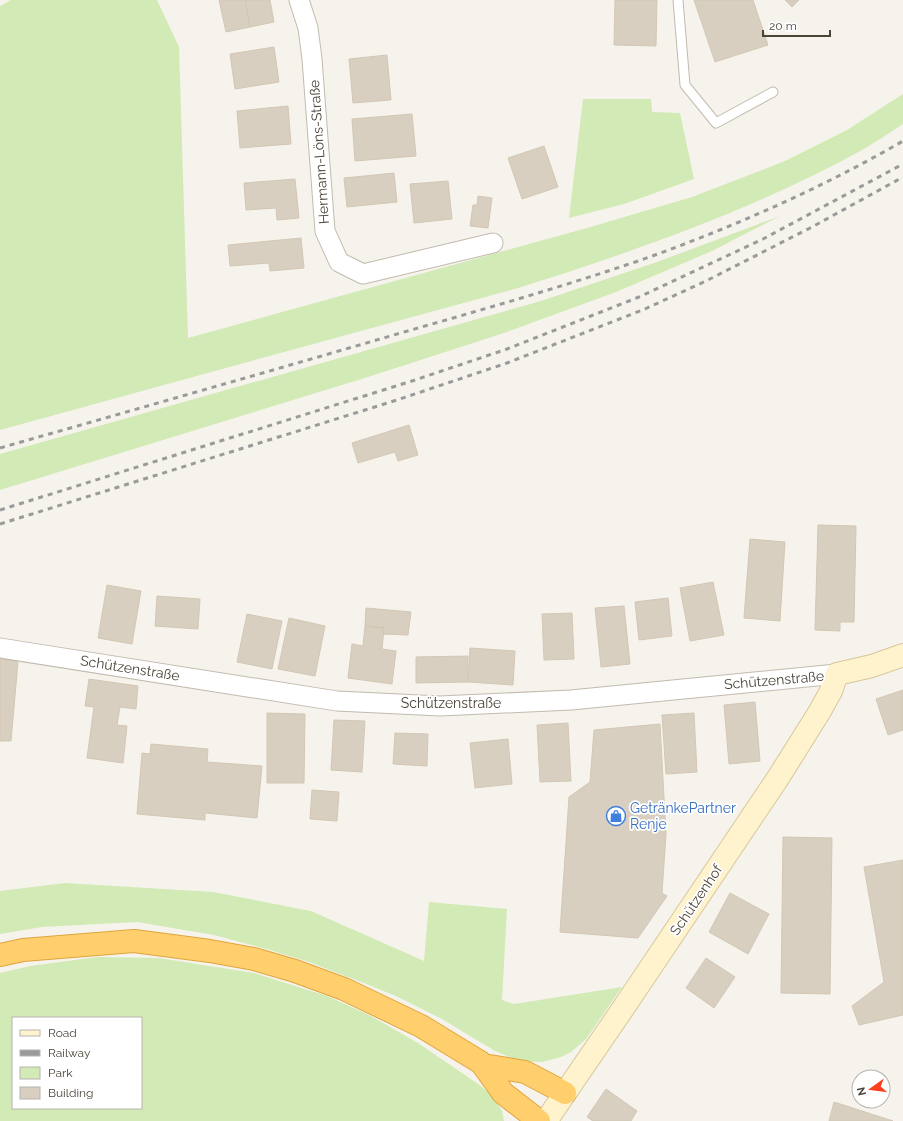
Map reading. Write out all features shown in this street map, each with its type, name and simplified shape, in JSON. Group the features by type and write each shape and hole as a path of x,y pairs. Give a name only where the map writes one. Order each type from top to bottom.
{"highway":[{"path":"0,955 23,950 134,941 210,951 254,959 295,971 344,989 421,1026 483,1064 525,1072 565,1093"},
{"path":"483,1064 503,1093 539,1121"}],"street":[{"name":"Hermann-Löns-Straße","path":"299,0 308,28 312,60 325,231 339,262 363,274 493,243"},
{"name":"Schützenstraße","path":"0,648 337,701 440,706 571,700 836,674 872,666 903,655"},
{"name":"Schützenhof","path":"546,1121 778,778 820,711 831,691 836,674"}],"lane":[{"path":"678,0 685,85 716,123 773,92"}],"green space":[{"path":"11,0 157,0 179,47 188,338 587,228 692,197 785,161 847,130 903,94 903,124 862,150 779,192 693,228 606,259 518,288 0,430 0,6"},
{"path":"583,99 651,99 652,112 680,113 694,179 624,204 569,218"},
{"path":"780,216 712,251 616,292 504,333 368,377 0,490 0,454 541,301 657,262"},
{"path":"65,883 213,892 311,911 424,961 429,902 507,909 502,1000 514,1004 622,987 586,1039 571,1052 561,1057 542,1062 519,1061 495,1051 442,1019 398,997 309,962 214,935 137,922 42,927 0,934 0,891"},
{"path":"97,957 159,958 254,973 327,996 369,1015 418,1043 481,1086 495,1099 502,1111 504,1121 0,1121 0,973 30,966"}],"building":[{"path":"219,0 245,0 250,27 226,32"},
{"path":"245,0 270,0 274,22 250,27"},
{"path":"615,0 657,0 656,46 614,45"},
{"path":"694,0 753,0 768,45 715,62"},
{"path":"785,0 799,0 792,7"},
{"path":"274,47 279,82 235,89 230,54"},
{"path":"387,55 391,100 353,103 349,59"},
{"path":"288,106 291,144 240,148 237,111"},
{"path":"412,114 416,156 355,161 352,119"},
{"path":"544,146 558,187 522,199 508,158"},
{"path":"394,173 397,202 347,207 344,178"},
{"path":"295,179 299,218 277,220 276,208 246,210 244,183"},
{"path":"448,181 452,219 414,223 410,184"},
{"path":"478,196 492,198 488,228 470,226 473,205 477,205"},
{"path":"301,238 304,268 270,271 269,263 230,266 228,245"},
{"path":"409,425 418,455 398,461 395,452 358,463 352,443"},
{"path":"818,525 856,526 854,622 840,622 840,631 815,630"},
{"path":"750,539 785,542 780,621 744,618"},
{"path":"713,582 724,635 690,641 680,588"},
{"path":"107,585 141,591 132,644 98,638"},
{"path":"157,596 200,599 198,629 155,626"},
{"path":"668,598 672,636 639,640 635,602"},
{"path":"624,606 630,664 601,667 595,608"},
{"path":"366,608 411,612 408,635 383,634 384,628 365,626"},
{"path":"572,613 574,659 544,660 542,614"},
{"path":"247,614 282,621 272,669 237,662"},
{"path":"289,618 325,626 315,676 278,669"},
{"path":"365,626 384,628 382,649 396,651 392,684 348,678 352,644 363,646"},
{"path":"470,648 515,651 513,685 468,682"},
{"path":"468,656 468,682 416,683 416,657"},
{"path":"0,658 18,662 11,741 0,741"},
{"path":"89,679 138,686 136,709 120,707 117,725 127,726 123,763 87,758 94,707 85,706"},
{"path":"903,690 903,730 888,735 876,699"},
{"path":"755,702 760,761 729,764 724,705"},
{"path":"267,713 305,714 304,783 267,783"},
{"path":"694,713 697,772 666,774 662,715"},
{"path":"334,720 365,721 362,772 331,770"},
{"path":"568,723 571,781 540,782 537,725"},
{"name":"GetränkePartner Renje","path":"660,724 666,834 662,893 667,896 638,938 560,932 569,797 590,782 594,730"},
{"path":"395,733 428,734 427,766 393,764"},
{"path":"508,739 512,784 475,788 470,743"},
{"path":"151,744 208,749 207,762 262,766 257,818 205,813 205,820 137,814 142,753 150,754"},
{"path":"312,790 339,792 337,821 310,819"},
{"path":"783,837 832,838 830,994 781,993"},
{"path":"903,860 903,1015 859,1025 852,1006 884,982 864,867"},
{"path":"730,893 769,914 748,954 709,932"},
{"path":"706,958 735,977 714,1008 686,988"},
{"path":"606,1089 637,1111 631,1121 593,1121 587,1117"},
{"path":"834,1102 851,1107 851,1109 856,1109 893,1121 829,1121"}],"railway":[{"path":"0,448 498,305 641,260 742,221 840,175 903,141"},
{"path":"0,510 412,381 507,349 639,297 763,239 903,164"},
{"path":"0,524 397,400 507,363 645,309 706,281 812,227 903,177"}],"place":[{"name":"GetränkePartner Renje","path":"616,816"}]}
